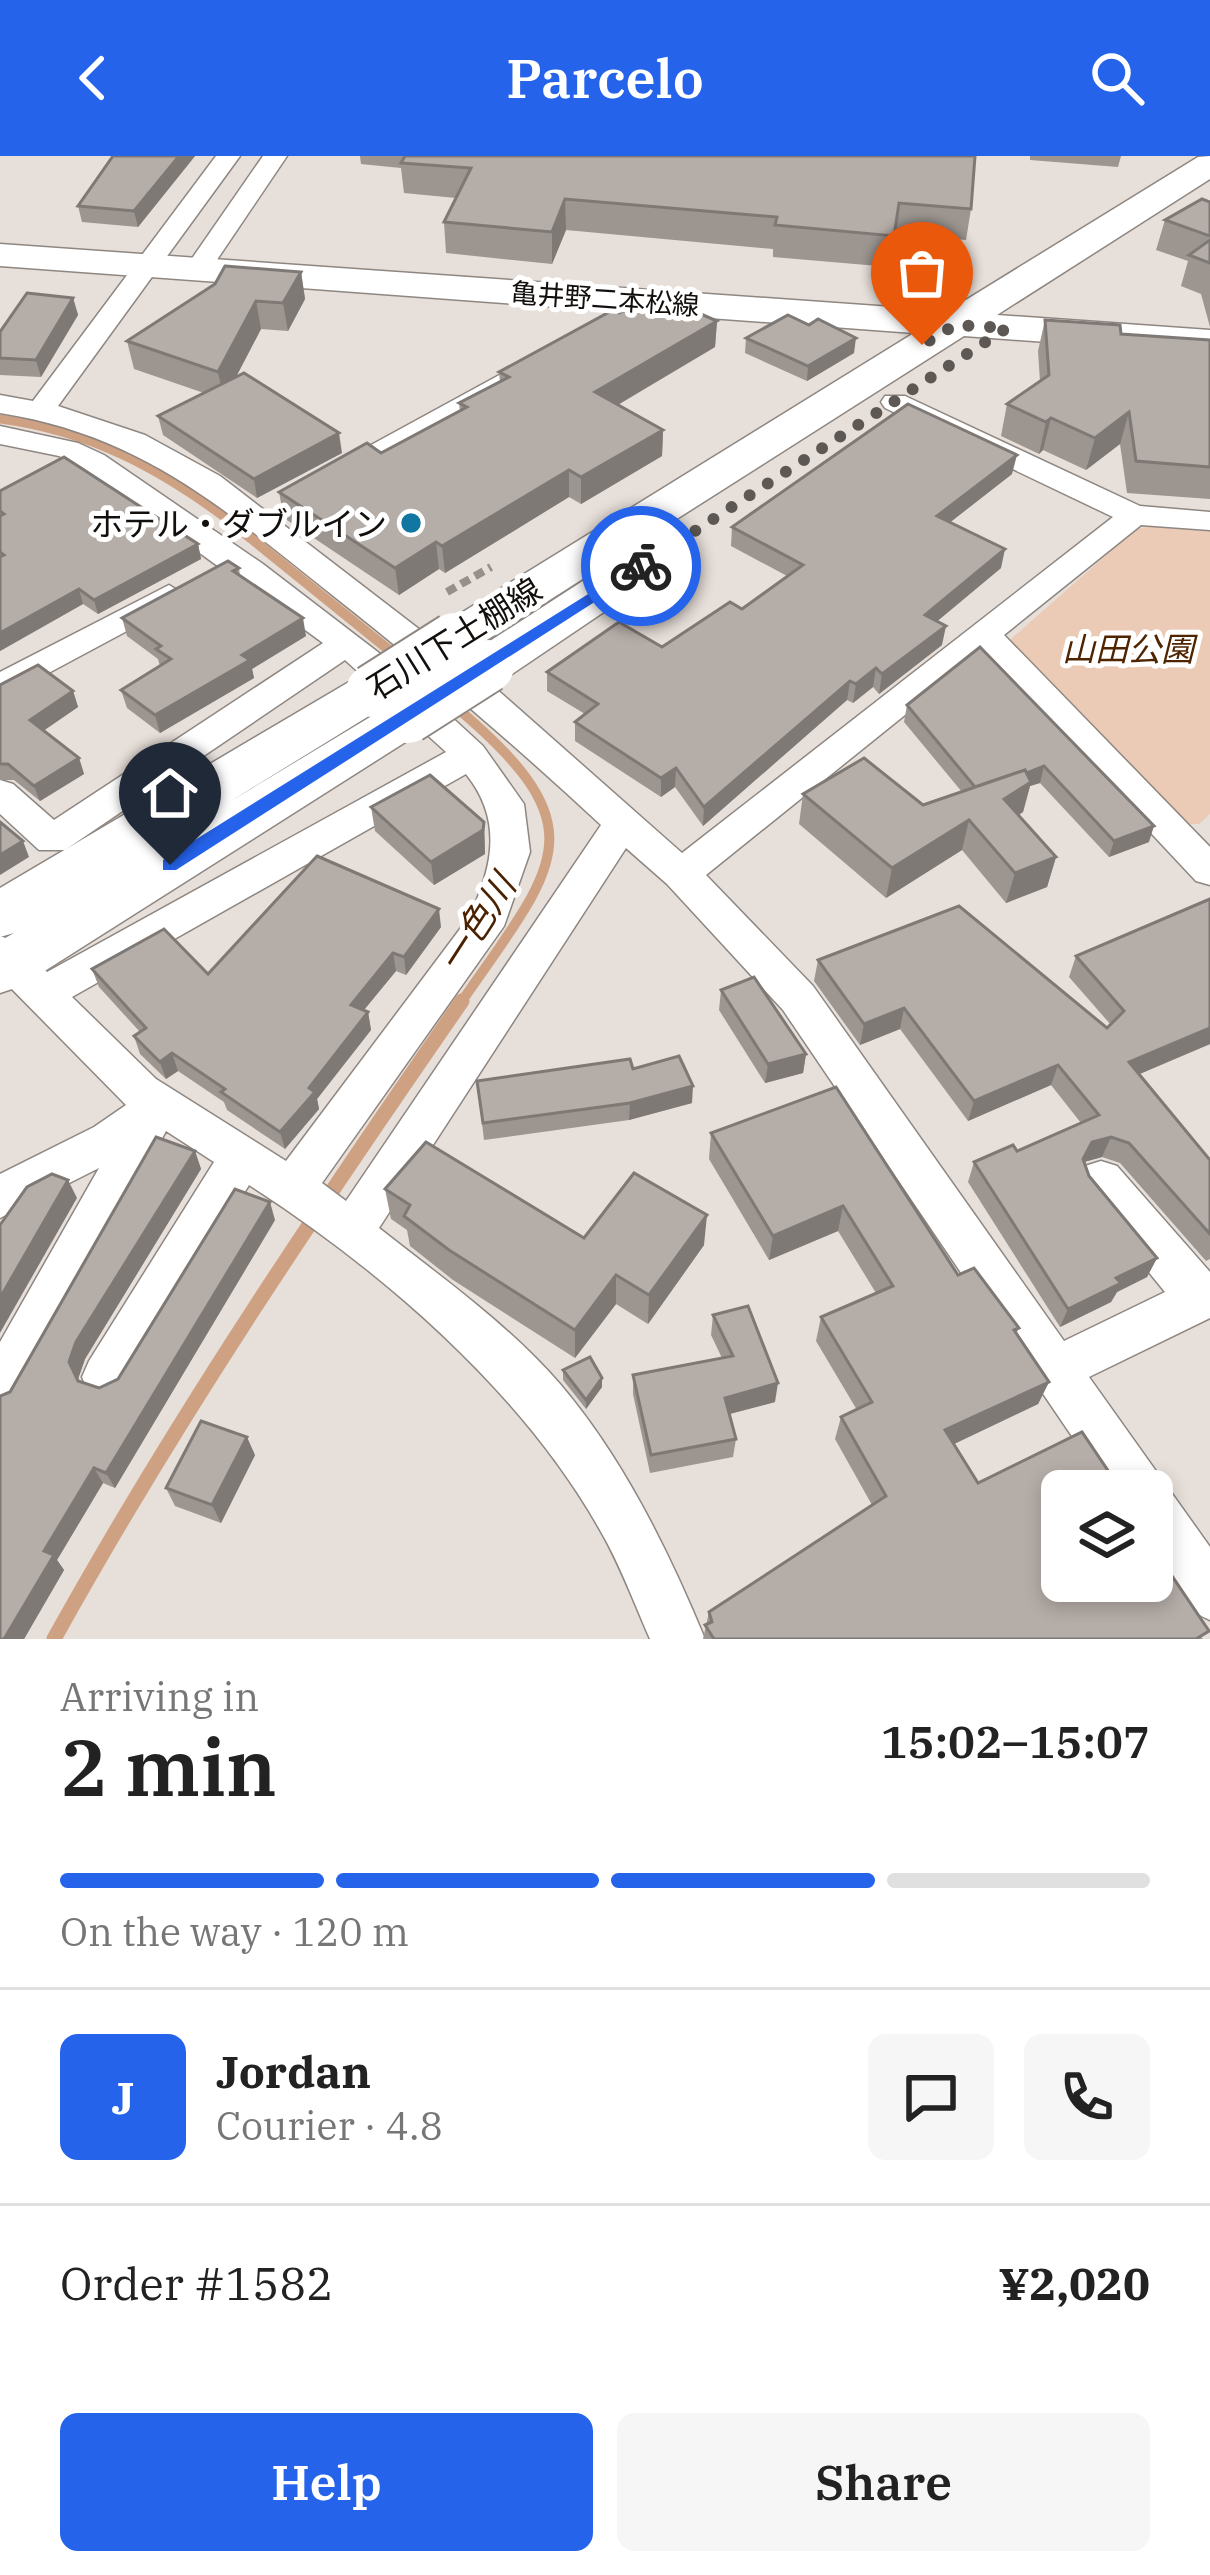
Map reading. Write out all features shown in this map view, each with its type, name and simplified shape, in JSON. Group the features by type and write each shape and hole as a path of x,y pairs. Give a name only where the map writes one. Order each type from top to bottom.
{"street":[{"path":"41,410 228,156"},
{"path":"197,269 275,156"},
{"name":"石川下土棚線","path":"10,959 955,325 1210,164"},
{"name":"石川下土棚線","path":"471,652 896,402 1210,198"},
{"name":"亀井野二本松線","path":"0,255 1210,342"},
{"path":"611,324 653,301"},
{"path":"313,484 530,367"},
{"path":"896,402 1134,515 1210,521"},
{"path":"0,404 94,422 145,443 265,511 481,694 681,874 798,998 1125,1470"},
{"path":"0,435 68,449 93,461 236,559 470,755 494,781 506,806 512,840 507,879 442,988 302,1195"},
{"path":"681,874 986,637 1134,515"},
{"path":"0,687 236,559"},
{"path":"986,637 1204,852"},
{"path":"0,793 52,840 344,645"},
{"path":"470,755 10,959 141,1092 160,1100 240,1160 352,1230 482,1340 543,1402 619,1512 678,1639"},
{"path":"352,1230 622,823"},
{"path":"0,1198 66,1160 111,1145 160,1100"},
{"path":"0,1389 160,1100"},
{"path":"106,1377 240,1160"},
{"path":"1058,1368 1205,1296 1101,1180"},
{"path":"1173,1539 1210,1593"}],"green space":[{"name":"山田公園","path":"1136,529 1210,530 1210,814 1199,824 1182,824 1011,646 1011,639"}],"building":[{"path":"113,156 179,156 134,211 78,206"},
{"path":"405,156 975,156 971,209 899,203 894,236 775,225 777,217 565,199 552,232 444,222 471,168 401,163"},
{"path":"1202,199 1210,202 1210,236 1165,220"},
{"path":"1210,240 1210,263 1189,255"},
{"path":"225,266 301,272 283,303 256,301 218,372 127,341 215,284"},
{"path":"27,293 73,298 36,360 0,358 0,332"},
{"path":"655,294 717,321 595,392 663,430 581,477 569,470 442,546 436,542 395,568 279,492 367,443 381,453 467,407 459,403 509,377 499,372 613,310 619,313"},
{"path":"788,315 809,325 818,319 856,338 808,366 746,338"},
{"path":"1045,320 1120,325 1121,334 1210,340 1210,467 1136,461 1129,412 1095,438 1007,404 1049,375"},
{"path":"244,373 339,433 254,479 158,416"},
{"path":"908,404 1017,455 937,516 1005,549 925,615 946,626 882,674 876,668 856,684 850,681 704,807 676,768 661,778 575,722 598,704 547,672 619,622 662,647 730,602 742,609 803,565 732,527"},
{"path":"64,457 198,544 94,600 79,589 0,633 0,557 4,555 0,552 0,516 4,514 0,491"},
{"path":"228,561 239,568 233,571 303,618 242,655 250,660 155,715 121,690 171,659 122,618"},
{"path":"980,647 1154,826 1114,841 1044,766 975,787 907,705"},
{"path":"38,665 73,691 30,720 79,758 34,786 8,764 0,764 0,685"},
{"path":"864,758 923,805 1025,770 1031,782 1004,799 1056,857 1015,873 969,820 892,868 803,794"},
{"path":"430,775 484,822 483,830 431,862 371,807"},
{"path":"0,822 23,841 0,855"},
{"path":"317,856 439,909 404,957 393,953 351,1005 368,1012 309,1088 315,1092 280,1132 172,1053 160,1062 134,1036 146,1028 92,969 164,929 208,974"},
{"path":"1210,899 1210,1028 1129,1062 1210,1160 1210,1234 1129,1143 1111,1137 1092,1142 1083,1159 1089,1176 1157,1258 1116,1278 1121,1283 1068,1309 974,1162 1013,1145 1017,1151 1099,1115 1058,1065 974,1101 904,1008 864,1024 818,960 959,906 1107,1028 1124,1011 1076,956"},
{"path":"754,977 806,1054 768,1064 721,990"},
{"path":"679,1056 693,1086 630,1103 483,1123 477,1081 630,1059 633,1069"},
{"path":"836,1087 958,1275 974,1268 1019,1328 1014,1330 1049,1382 945,1430 978,1483 1082,1432 1108,1470 1041,1470 1041,1602 1173,1602 1173,1577 1209,1631 1196,1639 714,1639 705,1625 712,1622 709,1612 886,1496 841,1417 872,1402 821,1317 893,1286 843,1206 773,1236 711,1133"},
{"path":"156,1137 195,1151 76,1342 69,1362 78,1381 99,1388 118,1379 235,1189 270,1202 106,1473 94,1468 44,1551 54,1555 0,1639 0,1396 10,1392"},
{"path":"426,1142 584,1238 634,1173 707,1215 649,1295 616,1275 575,1330 404,1216 410,1205 385,1189"},
{"path":"52,1174 68,1180 0,1298 0,1225 27,1187"},
{"path":"748,1306 778,1383 725,1398 736,1439 651,1455 633,1375 733,1356 713,1315"},
{"path":"590,1357 602,1378 586,1400 563,1370"},
{"path":"201,1421 247,1437 212,1505 166,1488"}],"waterway":[{"name":"一色川","path":"0,419 64,433 122,455 229,521"},
{"name":"一色川","path":"229,521 399,658"},
{"name":"一色川","path":"451,703 499,746 530,783 546,816 549,848 540,880 521,915 460,1004"},
{"name":"一色川","path":"54,1639 149,1475 250,1315 462,1001"}],"way so far":[{"path":"641,566 1007,328 955,325 922,345"}],"place":[{"name":"ホテル・ダブルイン","path":"411,523"}],"route":[{"path":"170,865 641,566"}]}
